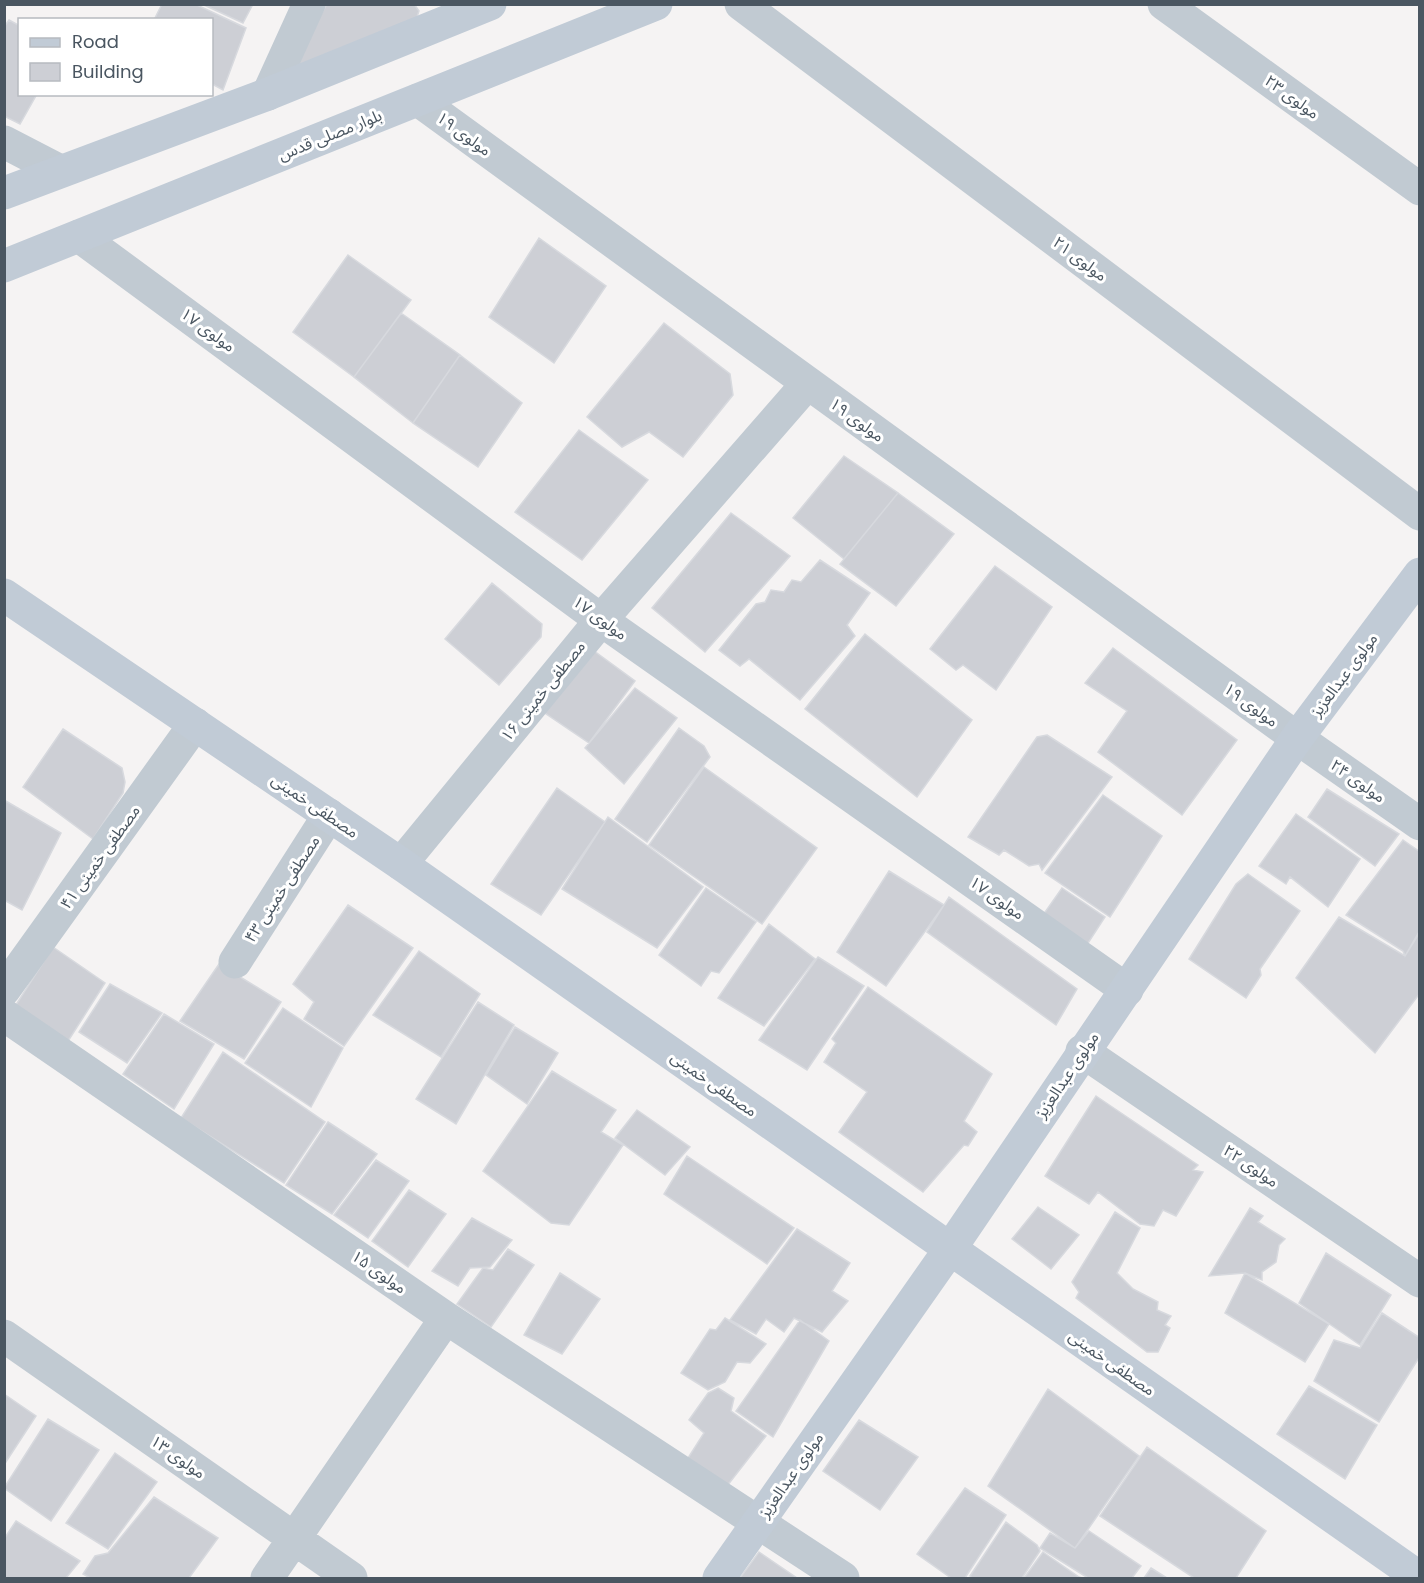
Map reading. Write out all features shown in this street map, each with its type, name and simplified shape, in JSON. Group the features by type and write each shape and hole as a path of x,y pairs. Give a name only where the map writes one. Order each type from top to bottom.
{"main road":[{"path":"4,193 268,94 490,4"},
{"name":"بلوار مصلی قدس","path":"4,266 656,4"},
{"name":"مولوی عبدالعزیز","path":"719,1578 950,1249 1298,738 1419,574"},
{"name":"مصطفی خمینی","path":"4,595 400,864 1419,1578"}],"street":[{"path":"268,94 309,4"},
{"name":"مولوی ۲۱","path":"741,4 1419,514"},
{"name":"مولوی ۲۳","path":"1164,4 1419,189"},
{"name":"مولوی ۱۹","path":"418,100 1298,738"},
{"path":"4,142 60,171"},
{"name":"مولوی ۱۷","path":"79,236 602,620 1127,990"},
{"name":"مصطفی خمینی ۱۶","path":"400,864 602,620 807,384"},
{"name":"مصطفی خمینی ۴۱","path":"4,990 195,724"},
{"name":"مولوی ۲۴","path":"1298,738 1419,824"},
{"name":"مصطفی خمینی ۴۳","path":"235,962 329,815"},
{"name":"مولوی ۱۵","path":"4,1015 446,1318 843,1578"},
{"name":"مولوی ۲۲","path":"1082,1052 1419,1281"},
{"path":"267,1578 446,1318"},
{"name":"مولوی ۱۳","path":"4,1336 351,1578"}],"building":[{"path":"162,4 195,4 246,28 223,90 213,85 213,18 155,18"},
{"path":"202,4 253,4 243,23"},
{"path":"327,4 414,4 419,11 415,23 300,67 298,56"},
{"path":"9,20 18,25 18,96 36,96 20,124 4,116 4,27"},
{"path":"539,238 606,286 554,363 489,317"},
{"path":"348,255 411,300 354,377 293,332"},
{"path":"401,313 460,355 413,423 354,377"},
{"path":"664,323 730,374 733,395 683,457 649,432 622,447 587,417"},
{"path":"460,355 522,403 478,467 413,423"},
{"path":"579,430 648,480 582,560 515,512"},
{"path":"844,456 898,493 844,559 793,518"},
{"path":"898,493 954,534 896,606 840,564"},
{"path":"731,513 790,556 705,652 652,608"},
{"path":"820,560 870,593 847,625 855,636 800,700 749,659 740,666 719,650 756,604 765,602 771,590 784,592 792,580 801,582"},
{"path":"995,566 1052,607 996,690 963,665 956,670 930,649"},
{"path":"492,583 542,624 541,637 499,685 445,639"},
{"path":"865,634 972,720 917,797 805,709"},
{"path":"586,645 635,681 589,743 536,707"},
{"path":"1113,648 1237,740 1182,815 1098,752 1127,711 1085,683"},
{"path":"635,688 677,718 624,784 585,748"},
{"path":"679,728 704,746 710,757 647,842 615,819"},
{"path":"63,729 122,768 125,782 123,793 93,839 23,787"},
{"path":"1047,735 1112,777 1042,870 1039,864 1029,866 1004,850 999,855 968,837 1037,737"},
{"path":"704,767 817,848 762,924 649,845"},
{"path":"557,788 605,822 541,915 491,884"},
{"path":"1327,789 1399,834 1375,866 1308,817"},
{"path":"1103,795 1162,836 1110,917 1045,873"},
{"path":"4,800 61,833 22,910 4,900"},
{"path":"1296,814 1360,859 1328,907 1290,877 1286,884 1259,866"},
{"path":"608,817 703,887 657,948 562,889"},
{"path":"1403,840 1420,852 1420,930 1405,956 1403,951 1346,915"},
{"path":"889,871 944,905 886,986 837,952"},
{"path":"1248,874 1300,911 1260,969 1261,975 1246,998 1189,959 1236,884"},
{"path":"706,888 756,922 719,973 711,971 701,986 659,955"},
{"path":"1062,888 1105,917 1081,954 1038,922"},
{"path":"949,897 1077,989 1056,1025 927,932"},
{"path":"348,905 413,948 344,1046 304,1019 314,1002 293,984"},
{"path":"1339,917 1405,956 1420,932 1420,993 1375,1053 1296,978"},
{"path":"769,924 815,959 764,1026 718,998"},
{"path":"53,947 105,983 65,1046 12,1011"},
{"path":"419,951 480,994 441,1057 373,1015"},
{"path":"818,957 864,986 807,1070 759,1040"},
{"path":"219,964 281,1002 244,1059 180,1021"},
{"path":"110,984 162,1013 127,1063 79,1032"},
{"path":"868,987 992,1074 964,1121 977,1132 968,1146 964,1145 923,1192 839,1132 867,1092 824,1062 836,1043 832,1039"},
{"path":"478,1002 514,1025 456,1124 416,1099"},
{"path":"283,1008 343,1048 311,1107 245,1063"},
{"path":"164,1014 214,1044 174,1109 123,1074"},
{"path":"515,1027 558,1053 527,1104 486,1075"},
{"path":"223,1052 325,1122 284,1183 181,1118"},
{"path":"552,1071 616,1110 601,1132 623,1145 569,1225 551,1223 483,1171"},
{"path":"1096,1096 1198,1165 1193,1170 1203,1172 1176,1216 1163,1210 1154,1226 1140,1224 1098,1192 1089,1204 1045,1176"},
{"path":"637,1110 690,1147 665,1175 615,1138"},
{"path":"328,1122 377,1154 332,1214 286,1185"},
{"path":"687,1156 794,1228 767,1264 664,1194"},
{"path":"376,1160 409,1181 368,1238 334,1215"},
{"path":"409,1190 446,1214 408,1267 372,1241"},
{"path":"1038,1207 1079,1235 1051,1269 1012,1239"},
{"path":"1250,1208 1263,1216 1258,1222 1285,1239 1279,1245 1276,1262 1262,1272 1262,1280 1245,1273 1209,1276"},
{"path":"1115,1212 1140,1228 1117,1273 1133,1289 1158,1302 1157,1310 1171,1316 1165,1325 1170,1328 1158,1352 1147,1352 1076,1298 1079,1292 1072,1282"},
{"path":"472,1218 512,1240 490,1267 470,1268 458,1286 432,1271"},
{"path":"797,1229 850,1263 832,1291 848,1301 822,1332 794,1318 784,1332 766,1319 756,1334 730,1320"},
{"path":"508,1249 534,1265 491,1327 457,1304 483,1268 493,1270"},
{"path":"1326,1253 1391,1295 1360,1345 1299,1303"},
{"path":"560,1273 600,1299 562,1354 524,1335"},
{"path":"1245,1273 1329,1324 1305,1362 1225,1313"},
{"path":"1382,1313 1420,1338 1420,1356 1379,1422 1314,1381 1334,1340 1360,1348"},
{"path":"725,1318 766,1344 750,1363 737,1362 725,1382 708,1390 681,1373 710,1329 716,1330"},
{"path":"800,1320 829,1341 773,1437 736,1411"},
{"path":"1309,1386 1377,1425 1345,1479 1277,1434"},
{"path":"718,1388 734,1398 731,1411 766,1436 720,1495 681,1469 704,1433 689,1420 708,1393"},
{"path":"1048,1389 1139,1456 1075,1548 988,1486"},
{"path":"4,1394 36,1416 4,1465"},
{"path":"48,1419 99,1450 51,1521 4,1488"},
{"path":"859,1420 918,1457 880,1510 823,1471"},
{"path":"1147,1447 1266,1531 1236,1578 1194,1578 1100,1516"},
{"path":"115,1453 157,1482 108,1549 66,1523"},
{"path":"965,1488 1006,1515 965,1578 951,1578 917,1554"},
{"path":"154,1497 218,1538 189,1578 90,1578 83,1574 95,1556 108,1553"},
{"path":"16,1521 80,1561 66,1578 4,1578 4,1539"},
{"path":"1006,1522 1037,1545 1040,1551 1022,1578 972,1578 970,1576"},
{"path":"1089,1531 1141,1566 1132,1578 1088,1578 1040,1548 1050,1533 1075,1548"},
{"path":"759,1552 797,1578 740,1578"},
{"path":"1043,1552 1079,1577 1082,1578 1024,1578"},
{"path":"1151,1568 1167,1578 1144,1578"}]}
